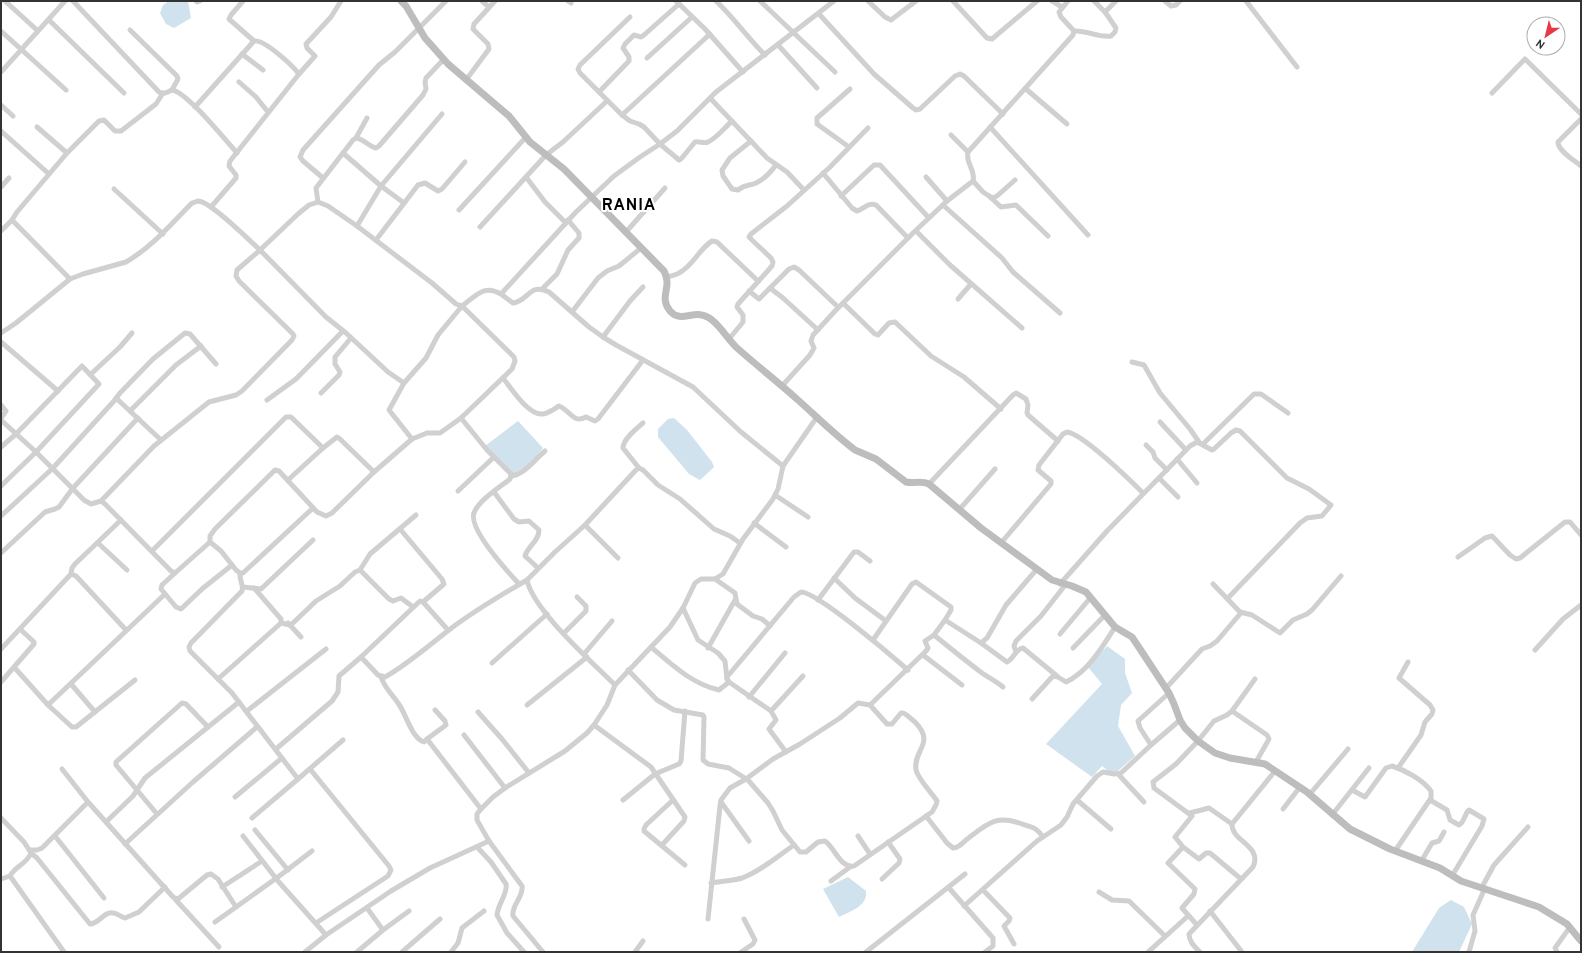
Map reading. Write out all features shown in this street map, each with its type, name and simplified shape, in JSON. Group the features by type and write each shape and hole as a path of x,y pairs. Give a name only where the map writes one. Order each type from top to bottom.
{"street":[{"path":"5,1 38,31"},
{"path":"2,69 22,50 65,1"},
{"path":"73,1 162,94"},
{"path":"196,1 200,1"},
{"path":"243,1 229,19 254,41 262,42 299,74"},
{"path":"211,207 236,178 236,175 229,166 229,163 268,112 315,56 307,48 306,44 331,17 342,1"},
{"path":"400,1 406,6 425,38 444,59 466,80 509,116 523,141 544,158 564,169 664,271 668,284 665,297 667,306 671,313 686,317 699,313 706,315 729,339 779,383 813,422 860,453 876,459 902,480 911,483 924,482 929,484 1001,543 1052,580 1078,588 1090,597 1116,627 1132,637 1167,691 1184,728 1198,741 1220,755 1265,764 1310,794 1332,815 1350,829 1395,851 1440,868 1462,881 1539,907 1570,927 1581,941"},
{"path":"323,178 303,161 300,157 301,153 379,65 395,52 446,1"},
{"path":"482,1 489,7"},
{"path":"466,80 489,49 488,44 473,29 474,24 494,1"},
{"path":"716,1 732,16 747,36 765,55"},
{"path":"760,1 834,72"},
{"path":"501,294 567,221 591,197 623,169 677,131 710,98 834,1"},
{"path":"868,1 885,17 891,20 916,1"},
{"path":"953,1 987,38 992,39 1037,1"},
{"path":"1068,1 1058,4 1059,11 1074,31"},
{"path":"1074,31 1080,30 1100,36 1111,36 1115,32 1116,28 1105,12 1094,1"},
{"path":"1105,12 1116,1"},
{"path":"1165,1 1172,6 1176,5 1180,1"},
{"path":"1246,1 1298,67"},
{"path":"599,92 629,61 629,57 623,48 631,37 634,35 641,37 644,35 677,3 710,34 743,72"},
{"path":"818,14 874,74 916,110 955,76 960,74 964,76 1001,112"},
{"path":"630,17 580,65 578,69 607,101 630,121 644,127 660,144 679,160 695,142 698,141 704,143 711,140 732,121"},
{"path":"647,58 692,17"},
{"path":"49,20 124,93"},
{"path":"1,231 12,220 17,212 67,153 100,121 104,120 115,131 121,131 156,104 162,94 172,90 178,79 176,76 130,30"},
{"path":"1,31 66,90"},
{"path":"966,149 990,128 1001,112 1026,89 1071,39 1074,31"},
{"path":"622,115 710,34"},
{"path":"195,107 254,41"},
{"path":"778,45 817,88"},
{"path":"242,54 263,70"},
{"path":"356,138 360,138 376,148 379,146 425,92 426,78 444,59"},
{"path":"1492,93 1524,59 1581,114"},
{"path":"239,82 256,97 268,112"},
{"path":"849,147 817,124 816,121 817,118 850,89"},
{"path":"1026,89 1067,124"},
{"path":"172,90 181,93 237,153"},
{"path":"710,98 767,158 787,172 804,190"},
{"path":"480,227 544,158 607,101"},
{"path":"1,105 13,116"},
{"path":"357,226 381,186 442,114"},
{"path":"318,202 316,188 356,138 367,118"},
{"path":"1581,119 1557,144 1581,166"},
{"path":"37,128 67,153"},
{"path":"729,339 744,322 743,315 737,307 749,291 772,266 773,262 771,258 752,240 750,237 751,234 784,209 868,128"},
{"path":"990,128 1088,234"},
{"path":"1,131 49,174"},
{"path":"779,383 813,351 811,339 816,328 843,303 906,236 916,230 942,205 973,181 974,172 968,161 966,149 951,135"},
{"path":"459,210 523,141"},
{"path":"751,141 730,158 722,170 723,176 732,189 738,190 748,184 758,182 776,165"},
{"path":"343,153 381,186 404,203"},
{"path":"376,240 418,185 426,183 438,191 442,189 465,162"},
{"path":"841,196 876,164 880,165 929,218"},
{"path":"823,173 841,196 855,210 861,210 872,203 876,205 906,236"},
{"path":"926,176 947,201"},
{"path":"412,439 390,410 404,383 426,358 438,335 462,306 480,292 487,289 493,289 510,302 516,302 529,292 542,288 557,274 568,250 579,238 579,233 545,202 526,177"},
{"path":"1,187 10,178"},
{"path":"989,196 992,198 997,196 1015,180"},
{"path":"973,181 1001,207 1012,205 1019,207 1048,236"},
{"path":"114,188 163,234"},
{"path":"626,232 665,188"},
{"path":"1,333 16,323 70,280 83,274 126,262 163,234 192,203 197,201 211,207 260,250 318,310 388,372 404,383"},
{"path":"1,405 6,411 1,419 16,434 89,503 101,501 161,440 209,402 236,395 292,340 294,336 293,334 239,281 236,276 237,270 298,214 309,205 318,202 328,206 357,226 432,283 456,304 462,306 514,357 515,364 503,378 461,418 440,433 427,433 412,439 374,472 332,513 326,516 317,512 277,469 215,528 210,536 210,542 161,586 165,594 176,607 181,609 202,589 232,565"},
{"path":"942,205 1002,258 1013,272 1060,313"},
{"path":"12,220 70,280"},
{"path":"916,230 939,255 1022,328"},
{"path":"667,277 684,270 706,244 712,241 717,242 758,281"},
{"path":"572,312 598,278 619,266 641,248"},
{"path":"749,291 759,299 789,269 794,267 838,307"},
{"path":"958,299 971,284"},
{"path":"603,337 630,301 643,287"},
{"path":"542,288 549,292 589,327 603,337 643,360 687,382 741,432 783,466"},
{"path":"770,288 816,328"},
{"path":"843,303 875,334 878,334 889,323 895,322 931,356 964,378 1001,409"},
{"path":"267,400 277,391 296,379 343,331"},
{"path":"91,374 120,347 132,332"},
{"path":"1,516 53,468 153,359 185,334 190,334 216,364"},
{"path":"321,393 339,375 340,372 334,361 335,357 351,338"},
{"path":"1,342 58,391"},
{"path":"130,411 176,365 201,346"},
{"path":"503,378 526,407 540,414 544,414 559,406 576,419 581,420 586,417 595,421 643,360"},
{"path":"1132,362 1144,365 1160,394 1201,443 1212,450 1233,432 1240,431 1288,478 1309,489 1331,505 1322,516 1307,518 1300,523 1228,598"},
{"path":"1,447 16,434 82,366 99,384 36,452 1,486"},
{"path":"929,484 1013,395 1019,394 1026,399 1028,405 1028,415 1058,441"},
{"path":"1016,652 1014,646 1016,641 1041,616 1086,553 1193,443 1201,443 1254,394 1261,394 1288,414"},
{"path":"116,398 161,440"},
{"path":"152,551 286,417 291,417 323,448"},
{"path":"1,553 45,512 59,507 74,488 138,418"},
{"path":"461,418 512,476"},
{"path":"643,422 626,440 622,446 623,448 639,468 644,470 658,484 680,499 714,529 738,541"},
{"path":"524,952 507,933 497,915 499,903 507,888 482,844 476,817 481,809 493,797 551,760 587,733 607,705 616,685 628,670 670,627 683,608 692,587 698,580 715,579 723,574 738,541 767,509 775,495 783,466 813,422"},
{"path":"1160,422 1186,450"},
{"path":"1001,543 1051,484 1051,481 1040,472 1038,468 1058,441 1067,432 1077,436 1118,469 1143,493"},
{"path":"288,480 334,438 340,439 374,472"},
{"path":"1146,445 1153,452 1155,458 1167,470"},
{"path":"519,584 487,546 478,531 473,517 479,505 512,476 524,470 545,451"},
{"path":"458,490 494,457"},
{"path":"1177,460 1197,483"},
{"path":"381,677 385,677 397,670 448,630 527,580 585,525 639,468"},
{"path":"959,510 995,469"},
{"path":"1159,478 1178,497"},
{"path":"494,492 514,519 520,522 529,521 539,530 538,537 528,549 525,556 538,568"},
{"path":"775,495 808,517"},
{"path":"101,501 175,573"},
{"path":"240,573 246,570 313,508"},
{"path":"290,624 296,621 316,601 340,586 360,570 370,554 416,515"},
{"path":"2,644 20,629 71,574 75,564 121,520"},
{"path":"1458,557 1485,538 1492,536 1510,555 1516,559 1520,558 1565,522 1570,522 1581,535"},
{"path":"754,523 786,547"},
{"path":"585,525 618,558"},
{"path":"276,749 332,701 338,692 339,676 413,607 419,602 423,602 444,584 400,529"},
{"path":"243,587 261,589 313,540"},
{"path":"210,542 221,551 240,573"},
{"path":"98,543 127,570"},
{"path":"818,600 854,552 858,552 870,561"},
{"path":"981,643 986,638 1006,605 1037,569"},
{"path":"360,570 389,599 393,601 401,598 413,607"},
{"path":"240,573 239,578 243,587 242,591 191,644 190,650 247,711 257,727 276,749 298,779"},
{"path":"71,574 76,576 126,630"},
{"path":"1213,584 1240,612 1252,615 1280,633 1293,620 1307,614 1312,610 1341,576"},
{"path":"834,578 855,598 886,621"},
{"path":"708,648 735,600 735,593 715,579"},
{"path":"527,580 532,594 547,614 585,655 616,685"},
{"path":"870,705 923,655 928,648 925,641 934,635 945,620 951,610 951,607 916,582 912,584 873,640"},
{"path":"254,588 281,621 290,624 301,637"},
{"path":"727,677 798,594 805,592 873,640 908,670"},
{"path":"48,705 165,594"},
{"path":"564,633 586,611 586,606 577,597"},
{"path":"1060,634 1090,597"},
{"path":"735,600 737,604 750,615 762,619 770,626"},
{"path":"423,602 448,630"},
{"path":"1535,650 1563,619 1581,605"},
{"path":"683,608 695,636 701,643 718,653 725,661 729,682 771,711 774,715 776,720 769,729 786,752"},
{"path":"1151,745 1140,728 1138,721 1167,691 1202,649 1217,641 1238,617 1240,612"},
{"path":"492,663 547,614"},
{"path":"1073,648 1105,615"},
{"path":"945,620 1007,662 1011,660 1018,650 1023,648 1066,682 1075,677 1089,664 1116,627"},
{"path":"218,679 281,621"},
{"path":"527,706 585,655 612,621"},
{"path":"1,682 34,644 34,642 20,629"},
{"path":"934,635 974,667 994,679 1003,687"},
{"path":"652,647 677,669 708,686 719,690 729,682"},
{"path":"247,711 326,649"},
{"path":"750,697 786,653"},
{"path":"923,655 962,685"},
{"path":"361,657 381,677 387,690 399,705 405,720 420,740 424,742 446,725 445,721 435,710"},
{"path":"1398,768 1421,735 1425,722 1432,714 1433,710 1430,705 1399,678 1408,662"},
{"path":"14,667 48,705 72,727 76,727 135,680"},
{"path":"628,670 657,700 674,710 702,714 704,717 702,757 705,763 729,768 746,779 773,810 782,830 800,852 804,853 818,842 825,841 844,864 850,867"},
{"path":"771,711 803,676"},
{"path":"1032,699 1050,678 1056,676 1058,677"},
{"path":"1190,813 1154,788 1153,785 1155,780 1173,767 1198,741 1214,720 1227,715 1232,711 1255,679"},
{"path":"71,684 95,712"},
{"path":"106,822 130,799 145,778 238,702"},
{"path":"157,814 140,795 137,788 116,765 116,762 182,703 186,704 208,727"},
{"path":"708,918 721,802 730,788 746,779 773,759 840,718 858,703 870,705 887,724 892,724 901,713 908,715 922,730 924,740 917,762 916,771 937,801 934,809 831,881"},
{"path":"1232,711 1267,735 1269,739 1256,762"},
{"path":"478,712 529,773"},
{"path":"623,800 655,774 679,764 681,761 685,712"},
{"path":"1118,774 1180,720"},
{"path":"594,725 646,763 683,813 685,819 662,845"},
{"path":"125,844 157,814 257,727"},
{"path":"464,735 505,788"},
{"path":"427,739 481,809"},
{"path":"252,818 343,740"},
{"path":"1310,794 1348,749"},
{"path":"235,797 282,758"},
{"path":"1352,790 1365,797 1386,768 1392,766 1414,776 1429,788 1432,794 1430,800 1395,851"},
{"path":"1332,815 1369,768"},
{"path":"62,769 88,802 125,844 219,947"},
{"path":"310,769 391,870 388,876 318,926"},
{"path":"1232,824 1275,771"},
{"path":"964,906 1043,836 1061,825 1077,800 1100,773 1106,772 1118,774 1144,802"},
{"path":"1283,809 1300,787"},
{"path":"673,800 644,827 644,831 685,865"},
{"path":"1077,800 1111,829"},
{"path":"1430,800 1447,810 1449,812 1450,820 1456,824 1459,825 1462,823 1466,813 1469,810 1484,819 1482,826 1452,876"},
{"path":"31,851 42,848 88,802"},
{"path":"721,802 749,841"},
{"path":"1190,813 1208,808 1232,824 1233,830 1252,850 1255,858 1253,867 1190,934 1189,939 1200,952"},
{"path":"1190,813 1191,817 1175,837 1184,847 1199,859 1206,852 1210,853 1241,879"},
{"path":"926,816 947,843 953,848 963,843 983,826 996,820 1006,818 1035,828 1043,836"},
{"path":"1,818 38,858 90,924 95,924 110,912 125,918 136,914 165,888"},
{"path":"1468,952 1475,931 1473,915 1483,888 1494,865 1528,827"},
{"path":"255,830 288,870"},
{"path":"1422,860 1431,845 1434,842 1439,841 1444,832"},
{"path":"55,836 104,898"},
{"path":"243,836 276,879 326,936"},
{"path":"858,836 870,854"},
{"path":"882,879 899,863 900,859 888,842"},
{"path":"305,952 391,891 430,868 482,844"},
{"path":"482,844 522,886 522,892 513,909 513,916 543,952"},
{"path":"711,883 736,879 755,872 794,845"},
{"path":"1184,847 1168,863 1195,889 1194,894 1182,908 1197,925"},
{"path":"215,922 276,879 312,850"},
{"path":"1,879 10,876 14,869 27,860 31,851"},
{"path":"222,886 262,861"},
{"path":"175,898 178,898 207,875 211,874 214,875 236,907"},
{"path":"866,952 965,874"},
{"path":"10,876 64,952"},
{"path":"949,888 993,938 993,946 986,952"},
{"path":"983,890 1010,918 1004,926 1014,944"},
{"path":"1099,892 1112,900 1130,901 1166,936"},
{"path":"367,908 383,930"},
{"path":"357,952 409,910"},
{"path":"450,952 458,943 462,928 484,911"},
{"path":"1210,911 1242,952"},
{"path":"1148,952 1188,916"},
{"path":"402,952 440,919"},
{"path":"741,952 755,940 744,919"},
{"path":"1557,952 1555,948 1570,927"},
{"path":"636,952 643,941"}],"water":[{"path":"169,1 188,1 191,18 174,28 166,24 160,13 163,5"},
{"path":"674,418 687,430 712,462 714,467 700,480 689,474 658,437 658,429 668,419"},
{"path":"518,421 543,448 525,470 513,474 485,446"},
{"path":"1107,646 1125,659 1125,673 1132,693 1121,705 1118,726 1135,756 1113,775 1102,766 1092,777 1046,744 1102,684 1088,667"},
{"path":"848,877 866,891 866,896 862,904 839,917 823,889"},
{"path":"1451,900 1464,907 1472,924 1459,952 1412,952 1439,908"}],"district":[{"name":"RANIA","path":"629,206"}]}
